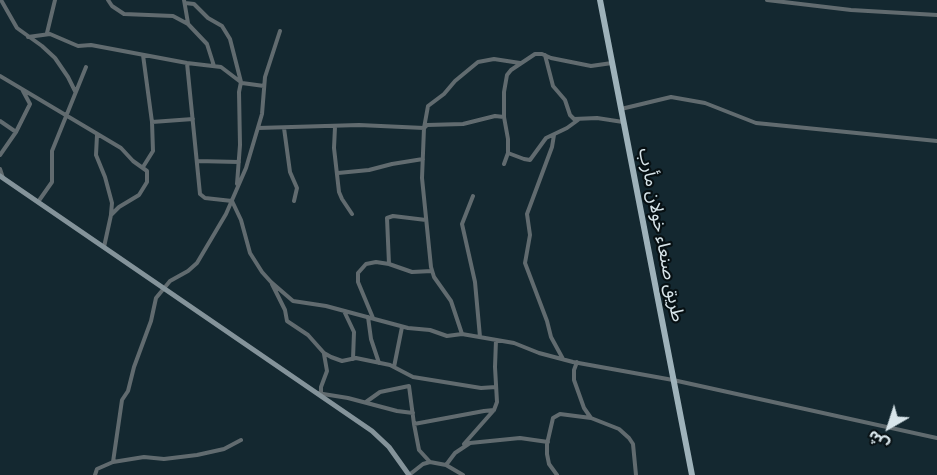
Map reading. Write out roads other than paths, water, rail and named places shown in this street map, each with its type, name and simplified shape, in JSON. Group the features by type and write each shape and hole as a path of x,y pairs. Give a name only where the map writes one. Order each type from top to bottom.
{"main road":[{"name":"طريق صنعاء خولان مأرب","path":"600,0 692,475"}],"street":[{"path":"1,0 17,28 55,58 75,91"},
{"path":"47,33 55,0"},
{"path":"108,0 112,6 124,14 173,16 188,24 207,44 213,66"},
{"path":"767,0 851,10 937,15"},
{"path":"188,24 184,2 195,4 202,13 222,26 226,32 241,82 238,92 237,185"},
{"path":"113,462 122,400 128,391 151,321 156,298 163,288 197,263 219,228 246,168 264,106 265,77 280,31"},
{"path":"28,37 47,33 78,45 91,45 143,56 213,66 229,72 241,82 264,86"},
{"path":"504,164 508,153 504,117 507,75 535,54 591,66 612,63"},
{"path":"545,55 553,86 565,100 570,115 578,120"},
{"path":"143,56 152,122 153,151 143,167"},
{"path":"462,334 451,301 438,285 432,271 426,220 423,159 428,105 444,94 455,81 478,62 494,59 521,63"},
{"path":"187,63 200,194 202,197 231,201"},
{"path":"38,202 51,182 52,151 86,67"},
{"path":"0,76 121,148 133,161 143,167 148,175 147,182 139,195 119,207 111,215"},
{"path":"0,155 30,104 20,88"},
{"path":"621,109 671,97 705,103 756,123 937,141"},
{"path":"258,128 359,125 424,129 427,125 463,124 495,116 504,117"},
{"path":"508,153 530,160 546,138 578,120 597,118 624,122"},
{"path":"152,122 192,119"},
{"path":"0,121 15,132"},
{"path":"335,127 334,148 342,199 352,214"},
{"path":"284,128 290,172 297,188 294,201"},
{"path":"98,135 96,155 105,177 111,203 111,215 104,247"},
{"path":"554,135 548,161 527,214 530,235 525,263 543,310 550,338 563,360"},
{"path":"338,173 369,170 423,159"},
{"path":"197,161 239,162"},
{"path":"0,169 2,177 372,431 389,447 409,475 423,464 430,462 446,465 463,475"},
{"path":"473,196 462,224 473,267 480,337"},
{"path":"231,201 241,219 250,253 262,272 293,301 343,310 447,336 462,334 514,343 563,360 674,380 937,438"},
{"path":"389,264 387,218 393,216 426,220"},
{"path":"379,363 371,339 371,318 358,282 358,273 366,264 376,262 412,272 432,271"},
{"path":"271,282 285,310 287,321 308,334 324,353 342,361 353,359 394,367 413,377 482,388 496,387"},
{"path":"343,310 354,332 353,359"},
{"path":"394,367 402,326"},
{"path":"446,465 494,410 497,402 496,340"},
{"path":"318,393 327,371 324,353"},
{"path":"577,362 574,380 584,408 591,418"},
{"path":"413,377 409,386 419,450 430,462"},
{"path":"366,402 380,392 409,386"},
{"path":"318,393 413,413"},
{"path":"414,424 494,410"},
{"path":"557,475 549,464 548,442 556,415 568,414 591,418 619,429 633,444 636,475"},
{"path":"462,447 470,443 520,438 548,442"},
{"path":"95,475 97,469 113,462 144,456 164,459 197,456 224,449 241,440"}]}
